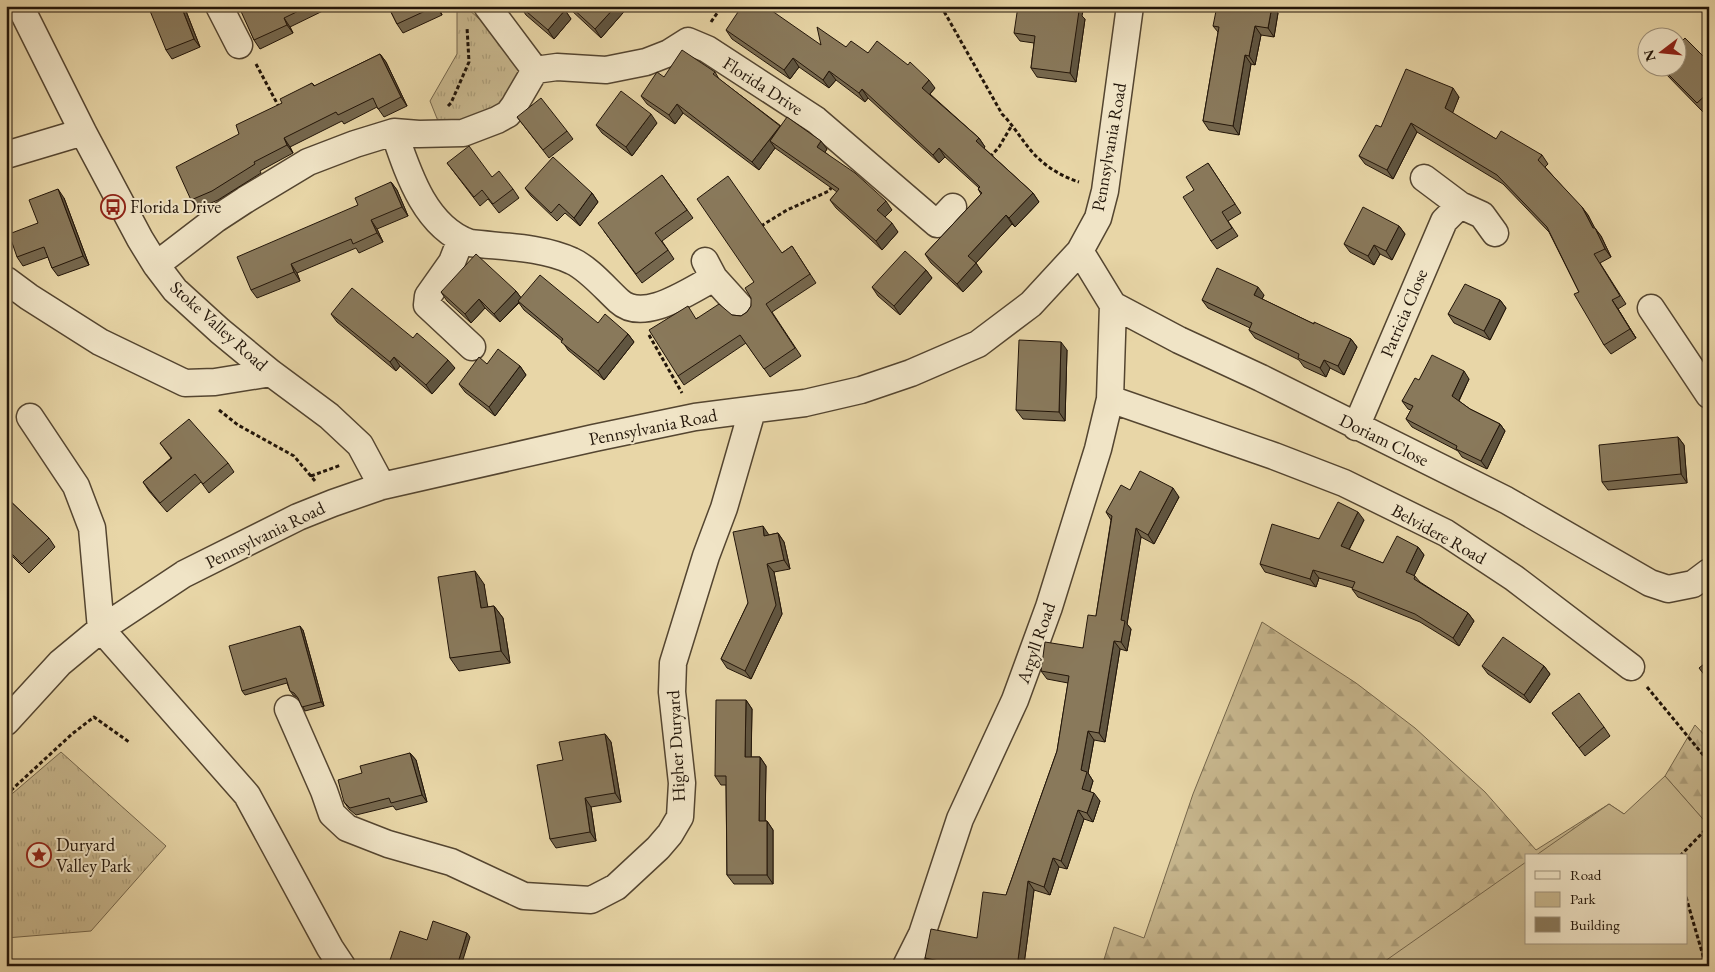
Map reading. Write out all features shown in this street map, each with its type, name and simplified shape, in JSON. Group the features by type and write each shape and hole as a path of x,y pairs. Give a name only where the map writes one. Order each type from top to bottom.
{"street":[{"name":"Stoke Valley Road","path":"20,6 83,132 140,239 156,265 175,290 220,331 271,373 329,416 360,446 382,486"},
{"path":"219,6 239,45"},
{"name":"Pennsylvania Road","path":"6,722 60,663 101,629 184,574 298,517 333,503 382,486 594,438 695,417 805,403 861,390 912,373 978,344 1031,304 1080,251 1098,218 1105,191 1130,6"},
{"path":"156,265 244,200 308,162 355,144 394,132 419,134 463,133 508,114 535,70 477,14"},
{"name":"Florida Drive","path":"535,70 557,67 606,70 646,62 669,53 688,41 707,49 816,120 937,224 953,207"},
{"path":"6,155 83,132"},
{"path":"394,132 409,177 428,208 448,231 461,239 470,243 556,254 575,262 606,287 621,303 634,308 652,308 666,303 709,270 744,310"},
{"path":"1424,178 1460,205 1482,215 1495,232"},
{"name":"Patricia Close","path":"1356,427 1444,221 1460,205"},
{"path":"461,239 452,262 428,296 427,305 472,347"},
{"path":"1080,251 1113,305"},
{"path":"6,280 100,342 185,383 215,382 271,373"},
{"name":"Doriam Close","path":"1113,305 1179,340 1261,378 1356,427 1506,500 1650,583 1668,589 1693,584 1709,572"},
{"name":"Argyll Road","path":"906,966 922,934 960,819 1016,700 1055,588 1098,449 1110,399 1113,305"},
{"path":"1651,308 1709,395"},
{"name":"Belvidere Road","path":"1110,399 1274,456 1344,483 1446,533 1514,578 1631,667"},
{"name":"Higher Duryard","path":"288,709 324,791 332,814 347,828 364,836 451,862 524,896 592,900 616,887 653,853 670,834 680,817 682,782 672,692 673,663 706,556 724,508 752,411"},
{"path":"30,417 76,486 92,528 101,629 247,795 330,948 342,966"}],"path":[{"path":"941,6 1002,114 1034,154 1064,177 1105,191"},
{"path":"419,134 451,103 469,62 477,14"},
{"path":"239,45 253,60 280,108"},
{"path":"986,161 999,147 1012,125"},
{"path":"755,229 787,210 829,191 857,155"},
{"path":"634,308 695,417"},
{"path":"185,383 238,425 294,456 333,503"},
{"path":"1631,667 1709,762"},
{"path":"6,795 72,734 94,717 129,742"},
{"path":"1682,854 1709,826"},
{"path":"1688,904 1706,966"}],"green space":[{"path":"457,6 465,6 518,55 520,71 512,89 496,109 475,121 440,126 430,101 457,54"},
{"path":"1262,622 1356,683 1415,728 1485,792 1536,850 1609,804 1636,822 1632,854 1525,854 1525,944 1618,966 1102,966 1114,927 1144,938 1193,794"},
{"path":"1695,725 1709,740 1709,826 1665,776"},
{"path":"61,752 166,846 91,931 6,938 6,799"},
{"path":"1665,776 1709,826 1709,966 1378,966 1525,863 1525,944 1688,944 1688,854 1538,854 1609,804 1624,814"}],"building":[{"path":"148,6 181,6 194,39 166,50"},
{"path":"240,6 309,6 284,18 287,25 254,40"},
{"path":"388,6 436,6 397,24"},
{"path":"520,6 560,6 565,10 548,30"},
{"path":"570,6 616,6 595,29"},
{"path":"742,6 765,6 821,45 817,27 846,47 851,41 868,53 877,41 908,65 910,62 929,80 922,88 979,138 976,141 1033,193 1009,218 1006,215 968,256 976,263 957,284 925,254 982,193 978,189 980,187 939,148 933,155 862,89 859,93 829,71 823,80 793,58 784,70 726,30"},
{"path":"1018,6 1077,6 1076,10 1079,11 1070,73 1031,68 1035,36 1014,33"},
{"path":"1217,6 1272,6 1268,28 1255,26 1249,56 1245,55 1233,126 1203,121 1219,27 1213,26"},
{"path":"1688,41 1709,62 1709,92 1697,103 1672,78 1688,78"},
{"path":"682,50 715,72 713,74 780,126 752,162 677,104 669,115 641,96 657,72 664,77"},
{"path":"380,54 401,97 378,109 373,98 338,115 336,112 284,138 287,145 254,162 255,164 212,191 191,200 176,167 239,134 236,125 282,103 280,99 312,83 314,86"},
{"path":"1406,69 1453,88 1445,108 1496,139 1501,131 1542,155 1538,160 1582,207 1593,228 1595,228 1605,249 1594,254 1620,296 1612,300 1630,329 1604,345 1574,294 1579,292 1547,227 1497,175 1411,123 1387,170 1359,156 1376,125 1381,127"},
{"path":"621,91 651,114 626,147 596,125"},
{"path":"541,98 567,131 543,150 517,117"},
{"path":"787,117 821,141 817,147 855,173 886,201 877,210 892,223 876,241 830,200 839,189 770,141"},
{"path":"469,146 492,177 499,171 513,189 493,204 482,190 474,197 447,163"},
{"path":"553,157 592,193 574,218 559,204 551,213 525,188"},
{"path":"1208,163 1235,204 1222,212 1232,228 1211,241 1183,197 1194,190 1186,177"},
{"path":"662,175 687,210 655,233 668,250 636,274 598,223"},
{"path":"728,176 782,253 792,246 810,274 766,304 795,348 764,369 740,335 678,376 649,330 688,306 696,319 719,304 732,315 741,316 751,306 751,298 745,288 754,282 697,199"},
{"path":"391,182 402,207 371,220 377,233 353,244 351,239 291,264 294,272 251,290 237,257 358,205 355,198"},
{"path":"58,189 83,256 52,268 44,247 17,257 9,234 38,223 29,200"},
{"path":"1363,207 1399,226 1386,251 1374,245 1368,256 1344,244"},
{"path":"905,251 926,270 894,306 872,287"},
{"path":"476,254 516,291 494,314 479,299 465,314 441,292"},
{"path":"1217,268 1258,287 1254,295 1314,324 1314,322 1351,339 1338,366 1324,360 1320,368 1298,358 1299,354 1249,330 1252,323 1202,300"},
{"path":"540,275 598,323 605,314 628,334 598,371 561,342 563,339 518,301"},
{"path":"1465,284 1500,300 1484,331 1448,314"},
{"path":"352,288 413,338 417,333 448,360 426,385 394,357 390,362 331,314"},
{"path":"1019,340 1061,342 1059,412 1016,410"},
{"path":"498,349 520,366 489,407 459,384 479,357 487,364"},
{"path":"1432,355 1464,371 1452,396 1470,409 1500,424 1481,461 1456,449 1457,446 1406,419 1413,406 1402,401 1415,378 1419,380"},
{"path":"189,419 228,463 203,484 195,474 160,503 143,482 172,458 160,443"},
{"path":"1678,437 1681,474 1602,482 1599,445"},
{"path":"1140,471 1173,488 1148,535 1136,528 1121,620 1125,621 1121,642 1114,641 1099,733 1088,731 1081,770 1087,772 1082,789 1094,793 1087,813 1078,810 1061,861 1053,858 1044,887 1028,881 1018,960 1022,961 1021,966 963,966 925,958 931,929 977,938 983,892 1006,895 1057,751 1069,676 1041,671 1045,642 1083,648 1088,615 1096,616 1112,516 1106,512 1121,485 1130,490"},
{"path":"6,497 49,538 22,564 6,548"},
{"path":"1338,502 1358,512 1341,546 1383,563 1397,536 1418,547 1406,572 1415,576 1414,579 1468,613 1453,638 1415,614 1352,589 1355,582 1313,570 1310,579 1260,564 1272,524 1319,539"},
{"path":"763,526 764,536 778,533 784,560 767,564 776,605 745,671 721,659 748,603 733,532"},
{"path":"475,571 481,608 494,606 501,651 450,658 438,577"},
{"path":"300,626 321,702 302,707 298,698 290,691 286,678 242,691 229,646"},
{"path":"1503,637 1544,666 1524,695 1482,666"},
{"path":"1709,660 1709,681 1699,668"},
{"path":"1579,693 1604,727 1579,748 1552,713"},
{"path":"716,700 746,700 745,757 760,757 759,821 767,821 767,875 727,875 726,776 715,776"},
{"path":"605,734 615,793 585,798 590,832 550,839 537,765 563,760 559,742"},
{"path":"410,753 422,795 391,803 389,798 350,808 344,802 338,780 362,773 360,766"},
{"path":"433,921 467,933 457,966 388,966 400,931 427,940"},
{"path":"865,961 866,966 841,966 841,963"}],"place":[{"name":"Florida Drive","path":"113,207"},
{"name":"Duryard Valley Park","path":"39,855"}]}
